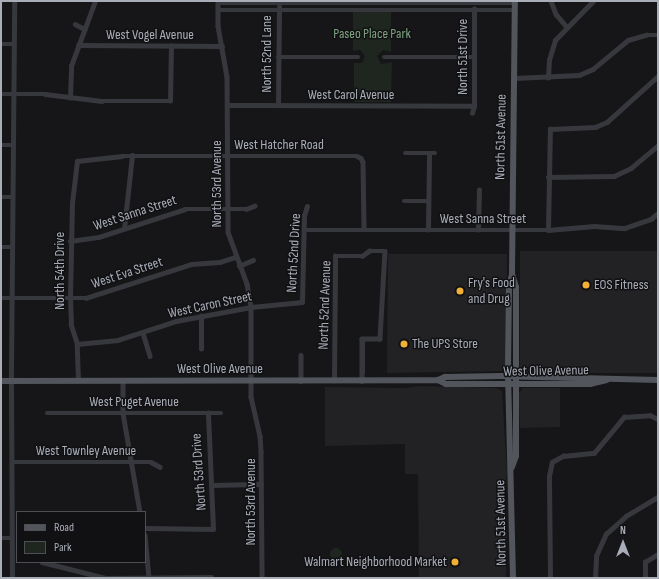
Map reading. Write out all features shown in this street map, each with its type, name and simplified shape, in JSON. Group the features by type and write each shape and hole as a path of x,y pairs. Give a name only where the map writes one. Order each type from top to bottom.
{"main road":[{"name":"North 51st Avenue","path":"513,578 512,467 509,456 508,376 509,287 512,274 513,230 515,5"},
{"name":"North 51st Avenue","path":"512,274 516,287 516,456 512,467"},
{"name":"West Olive Avenue","path":"1,381 362,381 438,380 445,377 508,376 590,376 607,380 658,380"},
{"name":"West Olive Avenue","path":"438,380 446,384 590,384 607,380"}],"street":[{"path":"12,578 15,562 12,538 15,512 12,462 11,381 14,1"},
{"path":"70,98 71,66 86,29 95,1"},
{"path":"551,1 556,14 566,26"},
{"path":"548,78 552,46 566,26 594,1"},
{"path":"218,2 474,2 515,5"},
{"name":"North 53rd Avenue","path":"218,2 222,46 227,66 227,209 230,242 247,284 251,307 252,407 260,436 262,578"},
{"name":"North 52nd Lane","path":"270,2 270,10"},
{"path":"322,2 322,10"},
{"path":"373,2 373,10"},
{"path":"425,2 425,10"},
{"name":"North 51st Drive","path":"472,113 474,106 474,2"},
{"name":"North 52nd Lane","path":"278,106 279,3"},
{"path":"218,10 474,10 515,5"},
{"path":"75,24 86,29"},
{"path":"514,78 579,76 593,69 628,40 646,35 658,35"},
{"path":"1,44 14,44"},
{"name":"West Vogel Avenue","path":"78,46 222,46"},
{"path":"1,94 70,98 102,102 170,101 171,46"},
{"path":"278,57 358,57"},
{"path":"384,57 474,58"},
{"path":"548,230 550,129 595,127 607,122 658,76"},
{"name":"West Carol Avenue","path":"228,105 474,106"},
{"path":"1,145 13,145"},
{"path":"548,177 614,176 631,168 658,145"},
{"path":"405,153 435,153"},
{"path":"428,230 429,154"},
{"path":"124,229 132,155"},
{"name":"West Hatcher Road","path":"77,161 132,155 227,155 361,158 364,230"},
{"name":"North 54th Drive","path":"77,161 70,241 70,298 72,325 77,344 78,381"},
{"path":"478,230 479,190"},
{"path":"1,197 12,197"},
{"path":"404,201 428,201"},
{"name":"West Sanna Street","path":"70,241 88,240 185,209 246,210 254,206"},
{"name":"North 52nd Drive","path":"302,302 304,230 307,206"},
{"name":"West Sanna Street","path":"304,230 548,230 594,226 625,228 645,222 658,212"},
{"path":"1,247 12,247"},
{"name":"North 52nd Avenue","path":"334,381 335,256 362,256 369,251 385,251 380,339 362,339 362,381"},
{"name":"West Eva Street","path":"1,298 70,298 98,295 191,264 220,262 235,257"},
{"path":"240,266 253,260"},
{"name":"West Caron Street","path":"77,344 118,340 176,321 201,316 251,307 302,302"},
{"path":"201,316 201,349"},
{"path":"143,333 150,356"},
{"path":"301,355 302,381"},
{"path":"123,381 123,413 130,462 140,511"},
{"name":"West Puget Avenue","path":"47,413 221,413"},
{"name":"North 53rd Drive","path":"146,528 213,529 212,485 207,441 208,413"},
{"path":"550,578 549,469 554,461 563,456 594,453 624,417 650,415 658,419"},
{"name":"West Townley Avenue","path":"12,462 151,462 160,467"},
{"path":"212,485 261,484"},
{"path":"595,578 596,556 600,544 616,524 658,497"},
{"path":"1,538 12,538"},
{"path":"146,546 149,578"},
{"path":"644,578 645,562 658,554"},
{"path":"46,563 106,578 211,577"},
{"path":"69,575 71,569"}],"shaded area":[{"path":"520,251 658,251 658,373 520,373"},
{"path":"388,254 507,254 506,366 503,371 387,373"},
{"path":"419,386 496,388 502,391 507,472 504,503 507,539 506,578 419,578 418,474 405,474 405,444 325,446 325,387 404,388"},
{"path":"523,388 560,388 560,427 520,428 519,393"}],"green space":[{"name":"Paseo Place Park","path":"353,12 391,12 391,52 383,50 377,56 381,64 392,62 391,102 354,102 354,63 362,63 365,56 360,50 353,51"},
{"path":"334,548 338,548 342,554 338,560 334,560 330,556 330,552"}],"place":[{"name":"EOS Fitness","path":"586,285"},
{"name":"Fry's Food and Drug","path":"460,291"},
{"name":"The UPS Store","path":"404,344"},
{"name":"Walmart Neighborhood Market","path":"455,562"}]}
